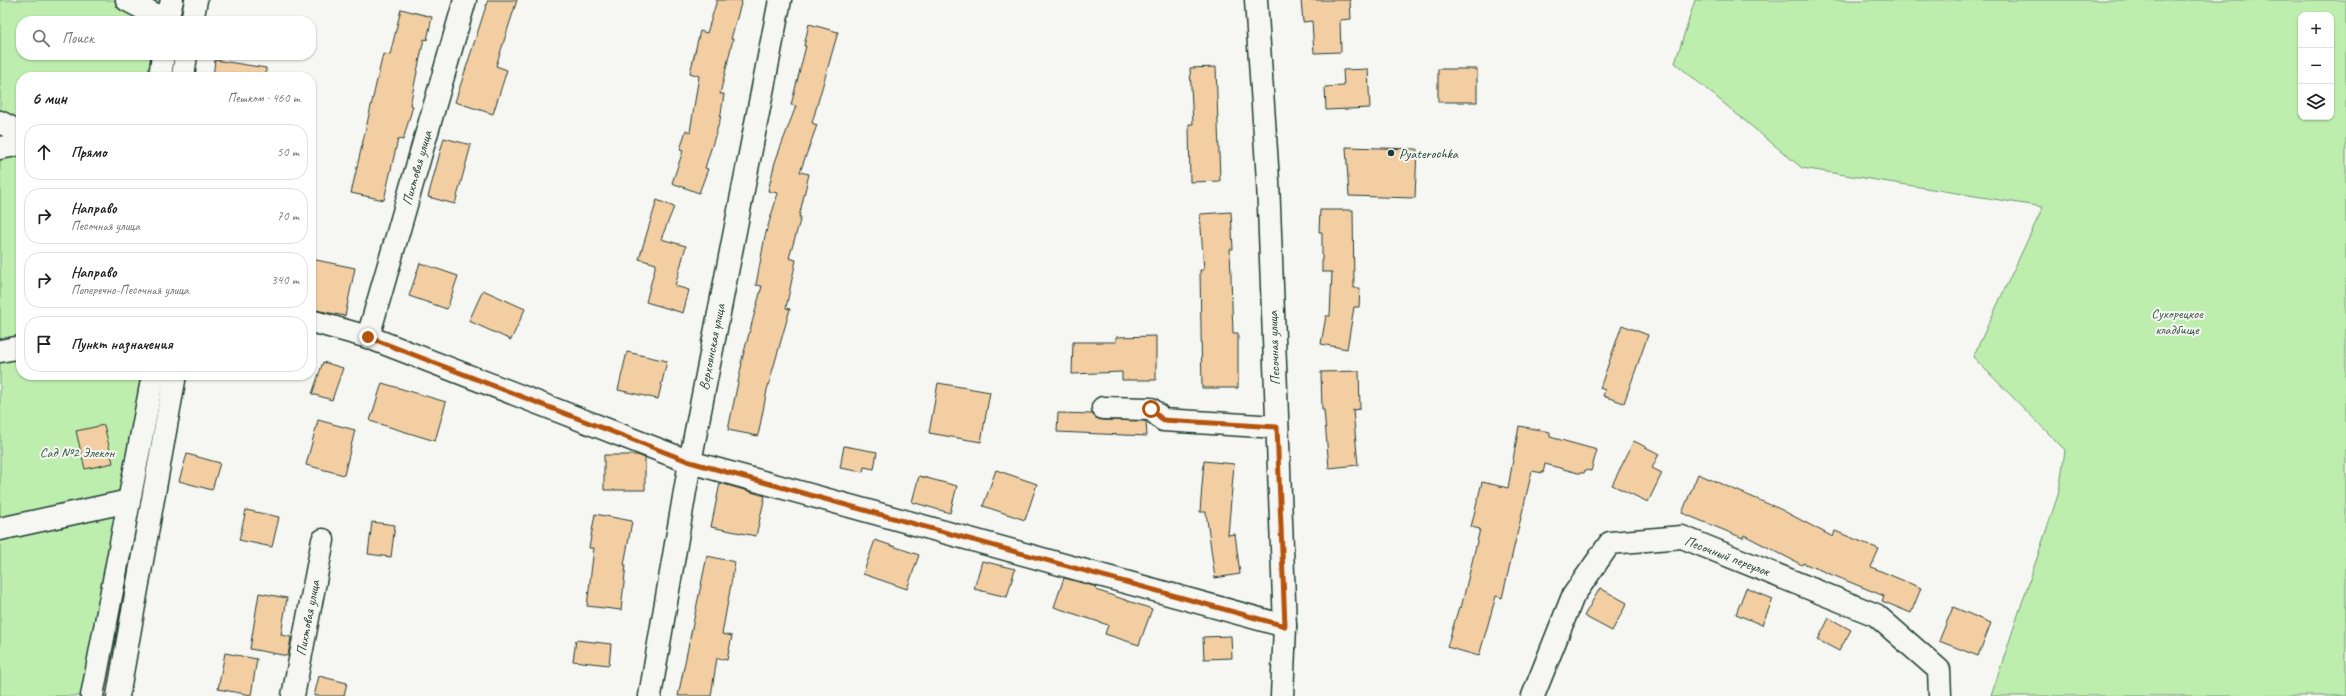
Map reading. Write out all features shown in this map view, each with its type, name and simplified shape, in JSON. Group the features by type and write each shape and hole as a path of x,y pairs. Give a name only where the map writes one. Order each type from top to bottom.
{"street":[{"path":"127,0 157,16"},
{"path":"168,16 172,0"},
{"path":"193,16 196,0"},
{"name":"Пихтовая улица","path":"368,337 465,0"},
{"name":"Верхоянская улица","path":"650,696 690,462 780,0"},
{"name":"Песочная улица","path":"1256,0 1268,181 1285,626 1282,696"},
{"path":"161,72 162,60"},
{"path":"184,72 185,60"},
{"path":"0,122 16,130"},
{"path":"0,141 16,138"},
{"path":"0,148 16,145"},
{"path":"316,323 368,337 690,462 1285,626"},
{"path":"0,351 16,348"},
{"path":"92,696 152,380"},
{"path":"118,696 174,380"},
{"path":"1103,408 1151,409 1163,420 1277,427"},
{"path":"0,529 129,501"},
{"name":"Песочный переулок","path":"1533,696 1573,596 1610,543 1682,537 1876,615 1939,670 1940,696"},
{"name":"Пихтовая улица","path":"293,696 323,540"}],"green space":[{"name":"Сад №2 Элекон","path":"0,0 184,0 182,16 16,16 16,60 176,60 174,72 16,72 16,380 169,380 165,425 112,613 100,696 0,696"},
{"name":"Сухорецкое кладбище","path":"1695,0 2346,0 2346,696 1991,696 2059,492 2065,450 1973,357 2043,207 1802,168 1675,63"}],"building":[{"path":"488,0 517,0 496,66 507,70 493,114 455,102"},
{"path":"717,0 742,0 731,39 733,39 720,94 724,94 720,120 705,168 708,169 699,193 672,183 683,151 680,150 686,130 690,132 699,76 690,73 700,31 707,33"},
{"path":"1301,0 1350,0 1351,19 1340,20 1341,52 1314,53 1312,21 1303,22"},
{"path":"401,9 432,17 427,40 424,39 410,105 413,106 403,140 398,139 384,200 351,193 383,54 390,55"},
{"path":"809,24 838,32 812,123 817,125 800,172 809,174 799,217 801,217 789,258 796,260 786,308 790,309 767,390 758,436 728,430 741,363 762,286 756,285 765,236 778,193 768,191 775,162 796,106 791,105 806,46 804,46"},
{"path":"215,60 266,68 266,72 214,72"},
{"path":"1216,67 1220,181 1190,182 1189,124 1193,124 1190,68"},
{"path":"1368,69 1370,108 1326,110 1325,87 1344,86 1343,70"},
{"path":"1438,69 1477,69 1477,102 1438,102"},
{"path":"444,138 471,145 455,204 428,197"},
{"path":"1346,147 1417,149 1415,198 1349,196"},
{"path":"657,200 674,207 661,239 686,246 675,286 689,290 683,313 646,302 656,264 639,259"},
{"path":"1320,210 1353,210 1354,288 1360,288 1359,307 1354,307 1347,349 1321,344 1326,316 1330,316 1332,272 1322,272 1322,232 1319,232"},
{"path":"1231,212 1233,249 1230,249 1233,333 1238,333 1238,388 1202,388 1200,270 1204,270 1200,214"},
{"path":"316,260 355,268 345,316 316,310"},
{"path":"420,263 458,276 447,309 409,296"},
{"path":"483,290 525,309 511,340 469,321"},
{"path":"1622,325 1648,335 1624,403 1603,396 1605,390 1600,388"},
{"path":"1156,336 1156,380 1122,380 1122,372 1072,374 1073,342 1116,342 1116,337"},
{"path":"627,352 667,361 658,399 618,390"},
{"path":"323,362 343,368 332,400 312,394"},
{"path":"1359,371 1360,409 1353,410 1358,465 1329,468 1324,410 1322,410 1321,372"},
{"path":"382,383 446,402 435,441 370,421"},
{"path":"938,383 990,392 981,442 929,433"},
{"path":"1058,413 1092,414 1103,420 1146,421 1147,436 1057,432"},
{"path":"318,420 355,430 344,475 306,465"},
{"path":"104,425 113,463 85,469 76,431"},
{"path":"1519,426 1550,432 1550,437 1597,450 1591,471 1585,470 1584,473 1578,473 1545,464 1543,473 1532,471 1502,598 1496,596 1479,656 1447,647 1459,607 1461,608 1480,529 1471,527 1482,482 1508,488"},
{"path":"1634,441 1659,454 1652,468 1662,473 1648,502 1612,485"},
{"path":"844,446 877,452 874,469 864,467 863,472 840,468"},
{"path":"187,454 220,463 212,490 179,481"},
{"path":"604,455 637,455 645,458 645,490 604,490"},
{"path":"1204,461 1234,464 1228,535 1235,534 1240,574 1215,578 1206,512 1200,512"},
{"path":"996,470 1037,484 1025,520 983,506"},
{"path":"1698,474 1780,509 1833,537 1835,531 1879,549 1871,567 1921,588 1911,613 1882,601 1884,596 1803,563 1802,565 1744,535 1743,538 1682,513"},
{"path":"919,476 957,486 950,513 912,502"},
{"path":"720,483 765,496 756,536 711,527"},
{"path":"246,510 279,517 272,547 239,540"},
{"path":"595,514 632,521 624,565 626,565 621,610 587,606 594,548 589,548"},
{"path":"372,522 395,525 391,557 368,554"},
{"path":"875,540 919,555 907,589 863,574"},
{"path":"707,556 735,562 722,634 732,636 727,660 717,658 711,696 678,696"},
{"path":"982,561 1015,569 1007,597 974,589"},
{"path":"1064,578 1097,587 1096,590 1152,609 1139,645 1105,634 1108,625 1054,607"},
{"path":"1600,588 1627,603 1612,631 1584,616"},
{"path":"1746,588 1773,599 1762,625 1736,614"},
{"path":"259,593 287,598 281,635 291,637 288,656 250,649"},
{"path":"1953,607 1991,623 1978,656 1939,641"},
{"path":"1829,618 1851,630 1839,651 1818,640"},
{"path":"1231,636 1232,658 1204,659 1203,637"},
{"path":"576,640 611,644 609,665 573,661"},
{"path":"225,653 257,659 251,695 218,689"},
{"path":"319,676 347,683 344,696 314,696"}],"place":[{"name":"Pyaterochka","path":"1391,153"}],"route":[{"path":"368,337 690,462 1285,626 1277,427 1163,420 1151,409"}]}
